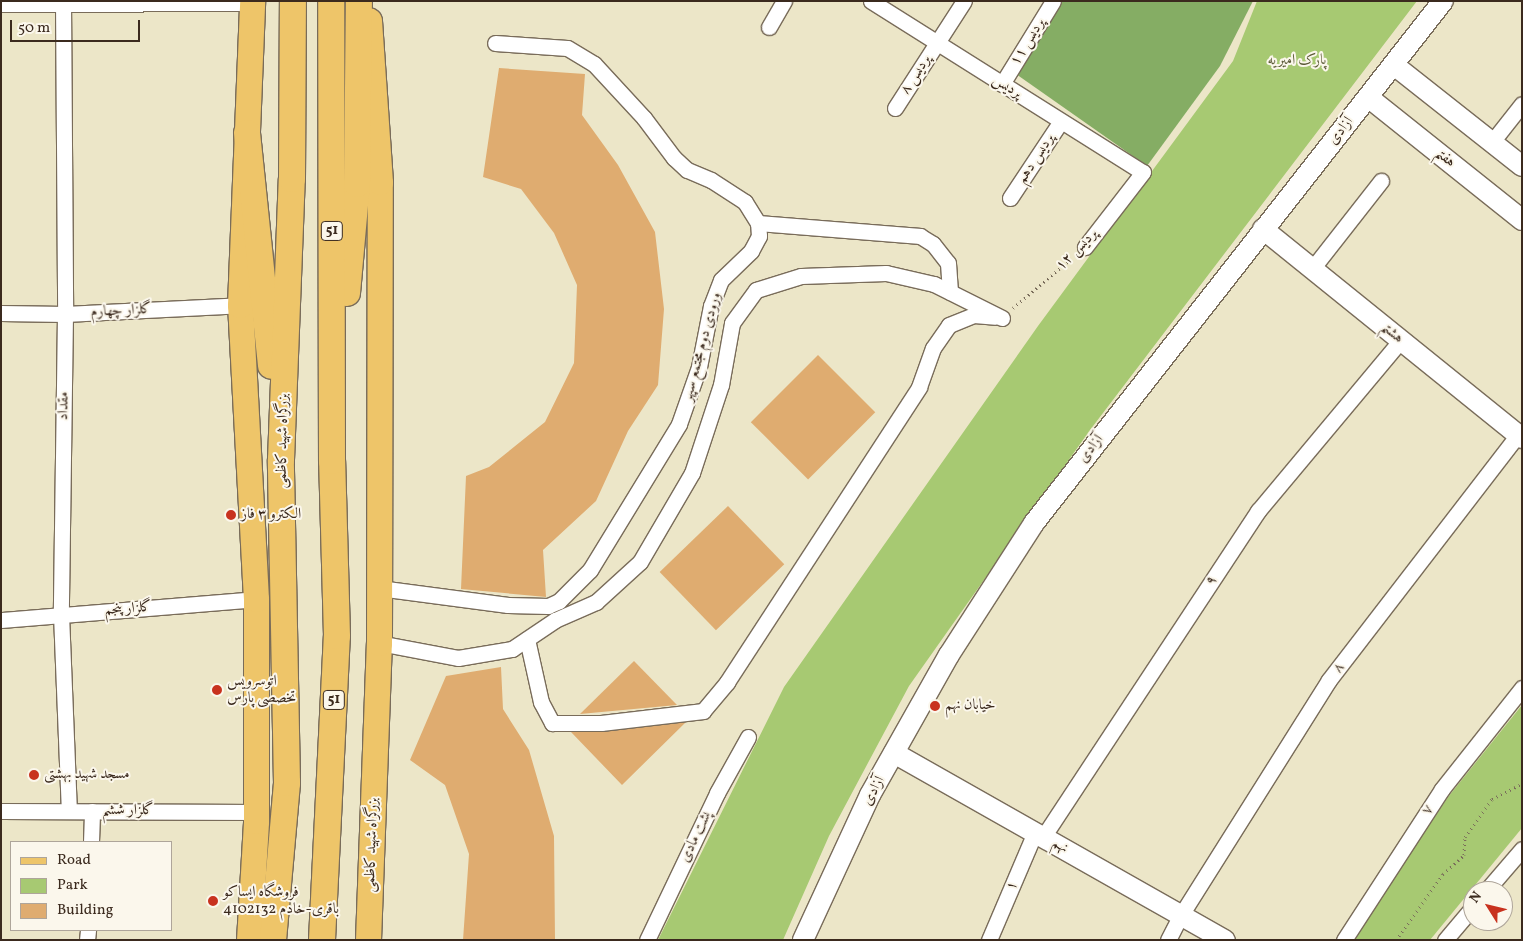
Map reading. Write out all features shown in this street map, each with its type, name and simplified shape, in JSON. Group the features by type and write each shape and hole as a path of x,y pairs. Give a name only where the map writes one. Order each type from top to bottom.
{"highway":[{"name":"بزرگراه شهید کاظمی","path":"273,940 281,877 287,783 281,460 292,179 293,1"},
{"name":"51","path":"322,940 337,636 332,461 331,1"},
{"path":"332,461 357,184 358,1"},
{"path":"247,134 281,460"},
{"path":"266,940 281,877"}],"main road":[{"name":"بزرگراه شهید کاظمی","path":"368,1 380,182 379,643 368,940"},
{"path":"249,940 256,812 256,599 240,305 252,2"}],"street":[{"path":"769,27 784,1"},
{"name":"پردیس","path":"871,1 1143,172"},
{"name":"پردیس ۸","path":"895,108 964,1"},
{"name":"پردیس ۱۱","path":"1002,84 1054,1"},
{"name":"آزادی","path":"803,938 870,795 949,655 1034,523 1443,1"},
{"path":"1,4 252,2"},
{"name":"مقداد","path":"63,3 65,314 61,614 69,811"},
{"path":"495,43 567,48 594,64 644,118 674,158 687,170 711,180 745,202 758,222 920,236 933,244 948,263 950,292"},
{"path":"1394,65 1522,166"},
{"name":"هفتم","path":"1368,97 1522,220"},
{"path":"1492,142 1522,104"},
{"name":"پردیس دهم","path":"1010,198 1061,121"},
{"name":"پردیس ۱۲","path":"1085,247 1143,172"},
{"path":"1312,269 1381,181"},
{"name":"ورودی دوم مجتمع سپهر","path":"379,588 508,605 548,606 559,601 590,570 679,424 700,367 711,306 721,280 751,251 759,236 758,222"},
{"name":"هشتم","path":"1263,229 1520,436"},
{"path":"379,643 458,658 512,649 555,620 596,602 640,562 692,473 721,386 732,323 756,290 801,276 886,273 934,284 1002,318"},
{"name":"گلزار چهارم","path":"1,313 65,314 240,305"},
{"path":"527,639 540,702 552,723 601,723 703,711 728,682 919,387 933,348 949,325 974,315 1002,318"},
{"name":"۹","path":"1039,834 1258,511 1401,340"},
{"name":"۸","path":"1168,940 1181,915 1329,680 1520,436"},
{"name":"گلزار پنجم","path":"1,620 256,599"},
{"name":"۷","path":"1344,940 1442,789 1522,688"},
{"name":"پشت مادی","path":"647,940 718,793 748,737"},
{"name":"نهم","path":"894,753 1225,940"},
{"name":"گلزار ششم","path":"1,811 256,812"},
{"path":"91,841 92,811"},
{"name":"۱","path":"989,940 1039,834"},
{"path":"1495,881 1522,849"},
{"path":"1445,940 1463,919"}],"path":[{"name":"پردیس ۱۲","path":"1002,318 1085,247"},
{"path":"1396,940 1443,874 1464,855 1466,837 1492,798 1522,784"}],"green space":[{"path":"1059,1 1253,1 1220,66 1147,166 1013,72"},
{"name":"پارک امیریه","path":"1257,1 1417,1 1090,430 909,686 829,836 783,940 658,940 784,687 1038,326 1233,61"},
{"path":"1522,705 1522,828 1478,881 1463,881 1463,900 1430,940 1353,940 1448,797"}],"building":[{"path":"499,68 585,74 582,115 618,165 655,232 664,309 658,385 628,431 596,501 543,550 546,597 461,589 466,476 489,467 545,422 574,363 577,285 554,233 521,189 483,177"},
{"path":"818,355 875,412 808,479 751,422"},
{"path":"728,506 784,564 716,630 660,572"},
{"path":"634,661 677,705 580,714"},
{"path":"501,667 503,709 529,750 554,836 555,940 463,940 469,854 445,785 410,760 446,676"},
{"path":"686,722 622,785 571,732 602,732"}],"place":[{"name":"الکترو ۳ فاز","path":"231,515"},
{"name":"اتوسرویس تخصصی پارس","path":"217,690"},
{"name":"خیابان نهم","path":"935,706"},
{"name":"مسجد شهید بهشتی","path":"34,775"},
{"name":"فروشگاه ایساکو باقری-خادم 4102132","path":"213,901"}]}
